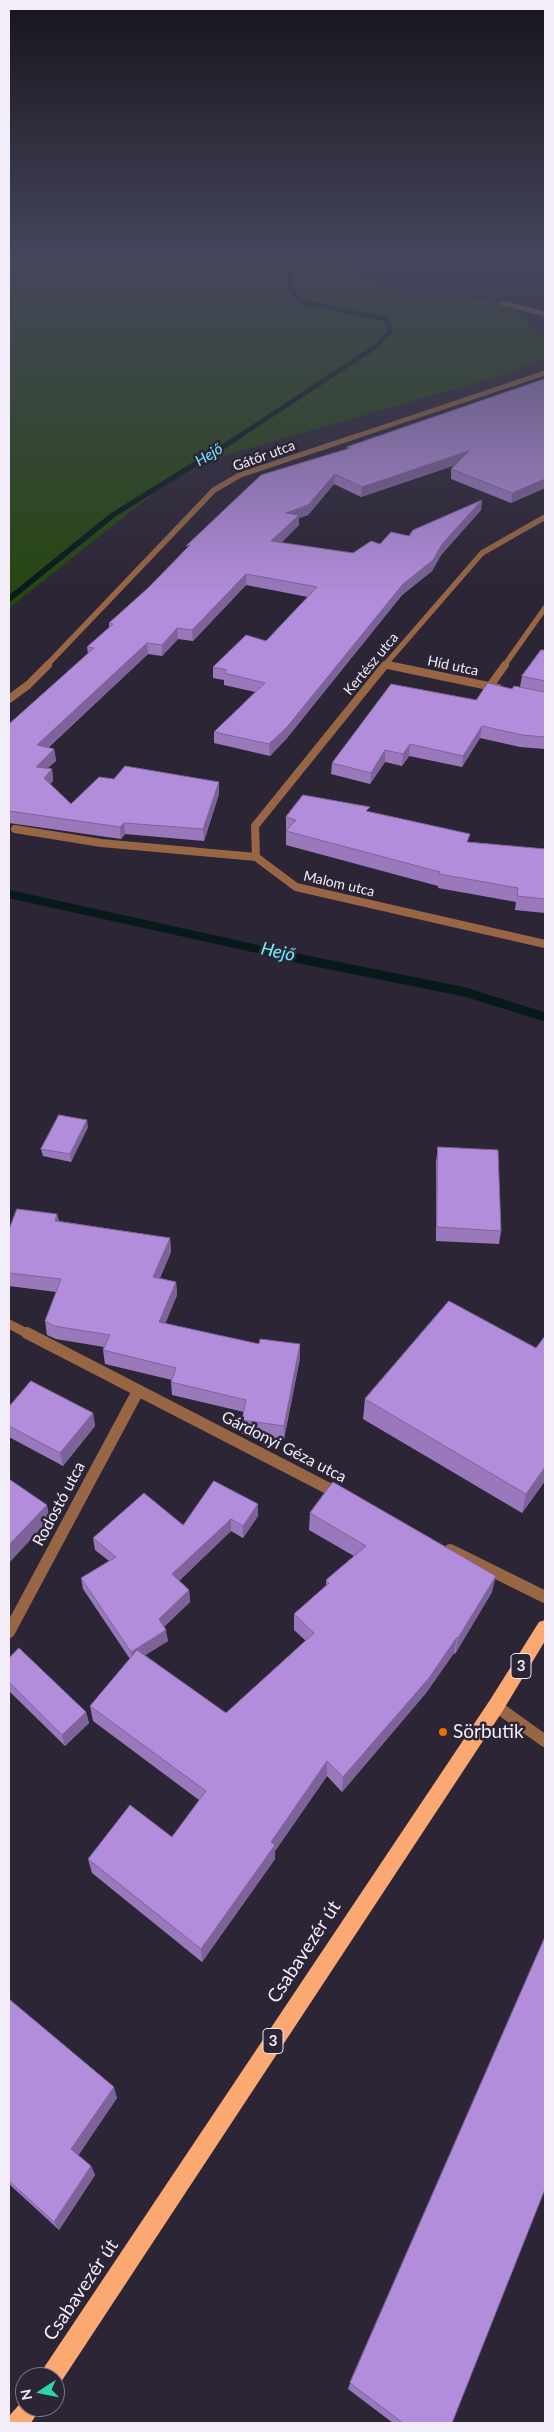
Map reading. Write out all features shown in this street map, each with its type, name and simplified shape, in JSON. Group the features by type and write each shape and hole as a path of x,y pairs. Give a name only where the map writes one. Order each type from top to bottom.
{"main road":[{"name":"Csabavezér út","path":"58,2367 496,1706 545,1627"}],"street":[{"name":"Gátőr utca","path":"9,699 28,685 214,490 226,482 240,475 545,373"},
{"name":"Kertész utca","path":"256,857 255,826 385,664 482,553 545,517"},
{"path":"490,686 545,608"},
{"name":"Híd utca","path":"385,664 508,690"},
{"path":"15,829 101,843 256,857"},
{"name":"Malom utca","path":"256,857 296,887 545,944"},
{"name":"Gárdonyi Géza utca","path":"9,1324 349,1498"},
{"name":"Rodostó utca","path":"9,1632 138,1391"},
{"path":"437,1543 545,1597"},
{"path":"496,1706 545,1741"}],"green space":[{"path":"9,371 514,371 188,466 9,608"}],"building":[{"path":"545,379 545,479 512,493 451,469 469,451 362,487 335,474 308,505 286,513 299,515 271,541 353,553 371,541 380,544 391,532 409,536 413,530 482,500 442,544 433,560 403,584 287,727 269,744 214,732 265,683 224,673 227,670 213,667 246,635 266,641 317,587 246,574 192,630 177,628 162,645 147,643 37,745 54,749 36,767 52,769 44,778 71,804 99,777 114,779 125,766 219,782 203,829 124,823 120,827 9,811 9,724 94,648 87,647 113,624 109,623 148,588 190,545 186,546 261,475 350,448 347,447"},
{"path":"541,650 545,650 545,681 522,676"},
{"path":"488,683 512,689 514,686 545,692 545,737 522,735 482,726 463,756 410,744 403,754 385,750 371,773 332,763 391,684 476,700"},
{"path":"303,795 370,807 366,811 470,834 467,842 545,849 545,899 517,896 518,888 439,874 440,872 286,831 296,820 286,817"},
{"path":"59,1115 87,1120 70,1154 41,1149"},
{"path":"438,1147 498,1150 501,1231 437,1227"},
{"path":"17,1209 57,1214 55,1221 170,1238 153,1277 176,1282 159,1322 259,1344 260,1339 300,1344 284,1426 242,1420 246,1400 171,1382 176,1368 103,1350 110,1335 54,1326 45,1321 61,1279 9,1273 9,1230"},
{"path":"449,1301 536,1348 545,1336 545,1467 526,1494 365,1399"},
{"path":"31,1381 93,1413 60,1453 9,1426 9,1407"},
{"path":"9,1479 47,1505 9,1545"},
{"path":"214,1481 258,1504 243,1526 231,1519 172,1574 189,1590 159,1619 166,1630 131,1652 81,1578 116,1557 93,1538 144,1493 183,1525"},
{"path":"333,1482 496,1576 458,1638 429,1678 343,1777 327,1761 271,1842 275,1845 201,1949 88,1859 130,1805 172,1837 206,1791 90,1706 137,1650 226,1713 314,1633 294,1614 329,1583 326,1580 366,1546 310,1513"},
{"path":"19,1648 86,1712 62,1735 9,1682 9,1658"},
{"path":"545,1937 545,2189 452,2423 403,2423 350,2383"},
{"path":"9,1999 114,2087 71,2149 91,2166 54,2222 9,2181"}],"waterway":[{"name":"Hejő","path":"238,437 338,371"},
{"name":"Hejő","path":"9,599 113,515 240,436"},
{"name":"Hejő","path":"9,894 303,959"},
{"name":"Hejő","path":"296,958 465,992 545,1017"}],"place":[{"name":"Sörbutik","path":"443,1732"}]}
